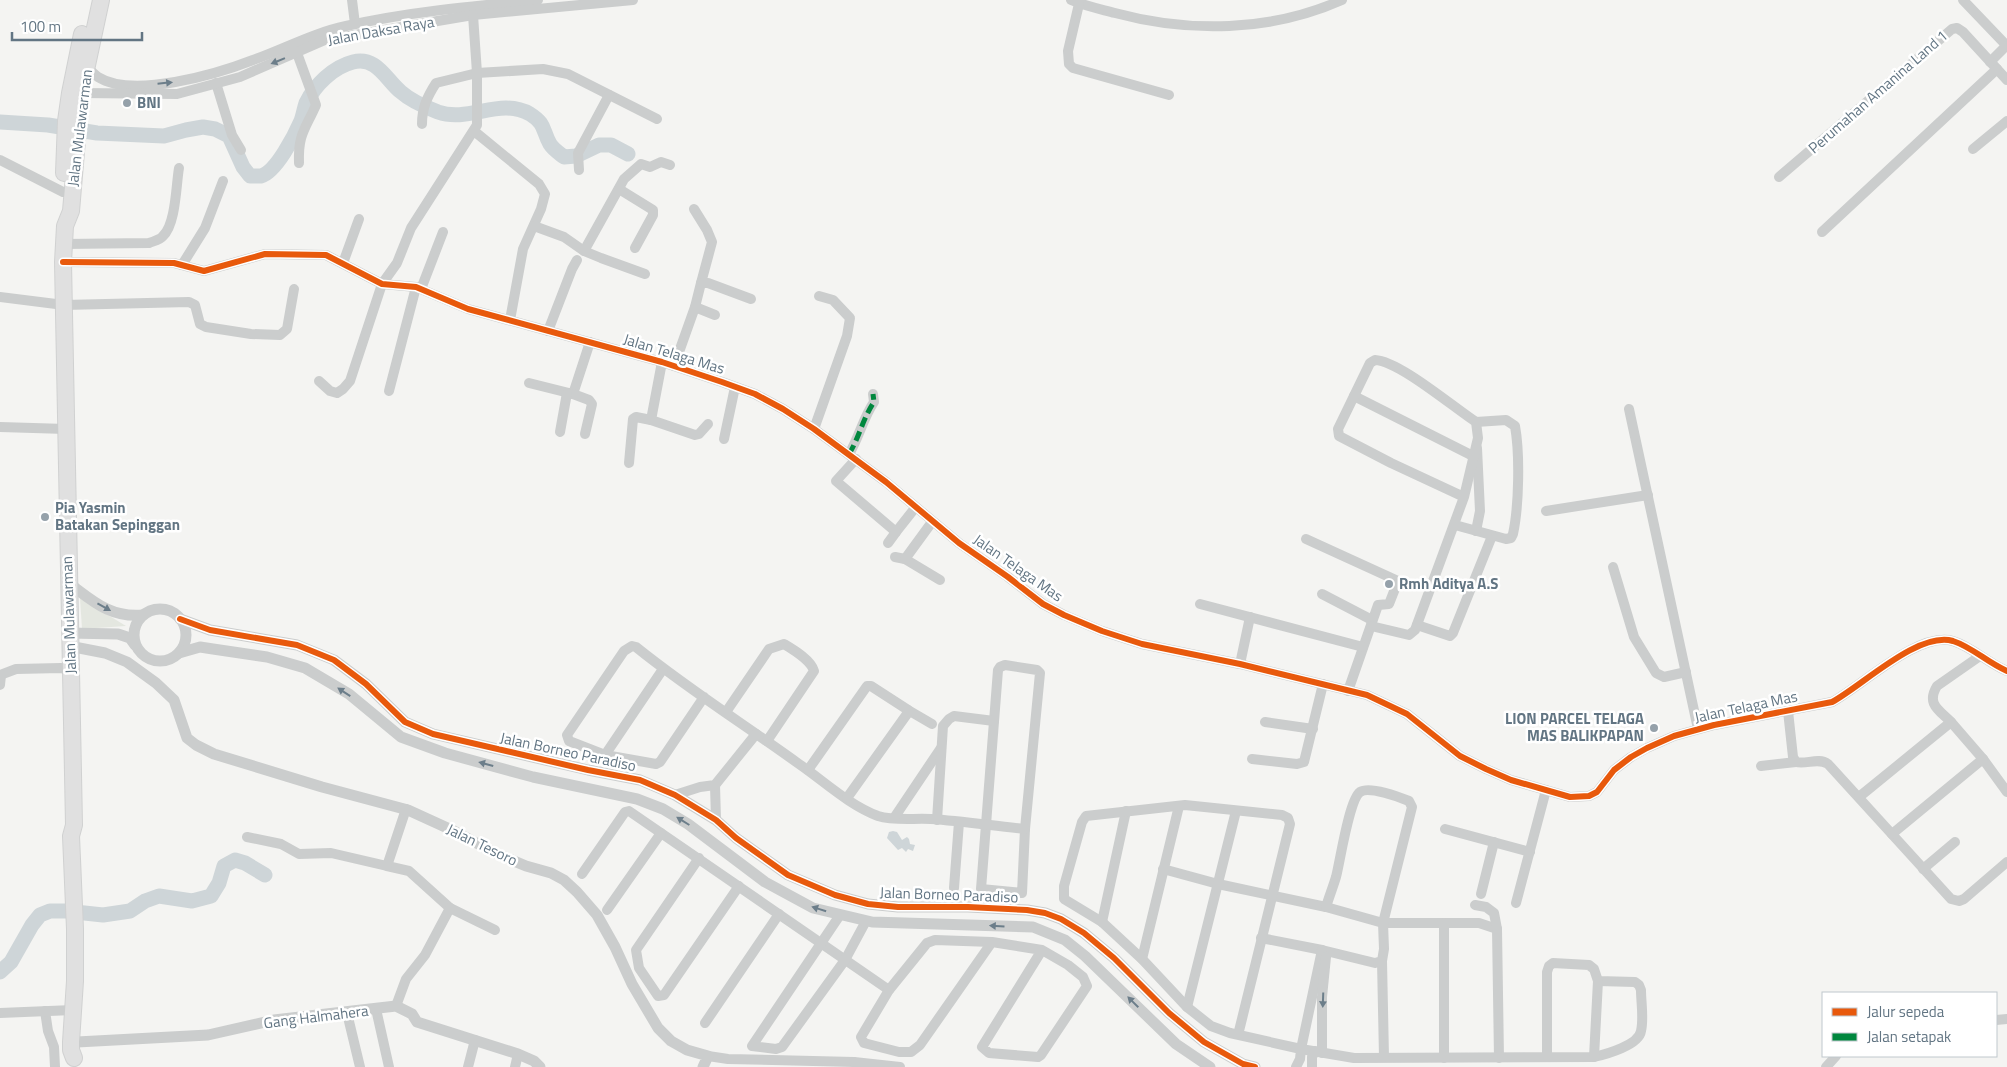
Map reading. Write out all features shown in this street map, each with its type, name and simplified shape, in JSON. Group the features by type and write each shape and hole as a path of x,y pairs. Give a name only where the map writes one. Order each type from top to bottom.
{"highway":[{"name":"Jalan Mulawarman","path":"74,1062 71,1050 79,928 78,898 71,836 74,825 63,262 65,226 71,211 70,153 72,121 70,93 90,0"},
{"name":"Jalan Mulawarman","path":"72,121 81,93 101,0"},
{"name":"Jalan Mulawarman","path":"65,226 61,212 70,153"},
{"name":"Jalan Mulawarman","path":"74,1062 86,977 79,928"}],"street":[{"path":"352,0 355,24"},
{"name":"Jalan Daksa Raya","path":"130,89 180,82 220,71 252,61 321,32 355,24 513,1 538,0"},
{"path":"614,1 633,0"},
{"path":"1169,95 1073,68 1069,64 1068,51 1075,2 1142,21 1210,28 1297,16 1316,11 1342,0"},
{"path":"1822,232 1993,65 2007,46 1963,0"},
{"name":"Jalan Daksa Raya","path":"81,93 118,88 177,94 240,77 325,40 473,15 614,1"},
{"path":"319,381 330,391 337,393 344,389 350,381 382,284 397,262 411,228 476,128 477,73 473,15"},
{"name":"Perumahan Amanina Land 1","path":"1779,177 1952,29 1957,28 1963,32 2007,80"},
{"path":"297,53 316,101 316,105 301,135 298,148 299,164"},
{"name":"Jalan Daksa Raya","path":"87,66 97,77 118,88"},
{"path":"422,124 422,112 436,83 477,73 543,69 568,74 657,119"},
{"path":"216,83 232,135 241,150"},
{"path":"579,168 578,153 609,94"},
{"path":"1973,149 2007,121"},
{"path":"476,128 544,190 544,200 523,249 510,320"},
{"path":"0,160 63,192"},
{"path":"584,250 624,179 641,164 650,166 661,162 670,165"},
{"path":"64,244 149,242 162,238 167,232 172,219 179,168"},
{"path":"182,265 205,228 223,181"},
{"path":"618,190 653,210 653,215 634,248"},
{"path":"674,366 695,307 711,245 711,238 694,209"},
{"path":"343,263 359,219"},
{"path":"534,226 564,237 584,250 645,274"},
{"path":"389,391 419,288 443,232"},
{"name":"Jalan Telaga Mas","path":"63,262 103,261 182,265 204,271 265,254 326,255 382,284 419,288 468,308 662,362 755,394 783,408 814,429 886,482 932,522 1043,604 1064,615 1102,631 1142,644 1240,664 1323,684 1383,702 1407,714 1460,756 1511,780 1570,797 1589,796 1597,792 1614,770 1631,757 1674,736 1698,729 1832,702 1844,696 1893,660 1923,644 1951,640 2007,671"},
{"path":"548,331 577,260"},
{"path":"701,283 708,283 751,299"},
{"path":"0,297 64,305 189,302 195,305 200,324 206,327 251,334 280,335 287,329 294,288"},
{"path":"814,429 847,336 850,318 833,300 819,296"},
{"path":"695,307 715,315"},
{"path":"560,432 570,394 590,342"},
{"path":"1455,524 1492,536 1506,539 1511,538 1517,496 1517,438 1515,426 1512,422 1506,420 1476,422 1401,370 1379,360 1370,363 1338,429 1339,436 1391,464 1464,497"},
{"path":"651,420 662,362"},
{"path":"529,383 589,400 592,404 585,434"},
{"path":"724,439 735,387"},
{"path":"873,394 874,402 868,411 852,457 834,479 896,532"},
{"path":"1354,396 1473,456"},
{"path":"1629,409 1698,729"},
{"path":"629,463 632,419 636,417 651,420 695,435 699,434 708,424"},
{"path":"1476,422 1480,511 1476,531"},
{"path":"0,427 66,429"},
{"path":"1322,594 1371,623 1409,635 1415,630 1455,524 1477,445"},
{"path":"1546,512 1648,495"},
{"path":"888,543 915,508"},
{"path":"932,522 900,558 940,580"},
{"path":"1417,625 1450,636 1453,633 1492,536"},
{"path":"1306,540 1398,582 1389,604 1378,605 1348,691"},
{"path":"1613,567 1620,596 1630,619 1634,637 1656,673 1664,677 1686,672"},
{"path":"69,639 118,634 130,638 140,653 147,658 155,661 164,661 179,653 184,645 186,636 185,627 174,614 158,609 143,615 118,614 104,608 70,584"},
{"path":"1200,604 1363,647"},
{"path":"135,645 135,626 143,615"},
{"path":"1240,664 1250,617"},
{"name":"Jalan Borneo Paradiso","path":"180,619 210,630 297,645 334,660 366,684 405,722 433,734 588,770 640,780 675,795 716,820 736,838 788,876 835,895 868,904 898,908 980,907 1027,910 1045,913 1061,919 1084,933 1114,958 1169,1013 1204,1042 1243,1064 1255,1067"},
{"name":"Jalan Tesoro","path":"69,639 106,652 127,662 156,683 174,700 186,738 208,751 322,787 406,809 454,831 495,853 551,873 564,880 597,915 615,947 632,984 658,1028 671,1041 687,1050 708,1056 728,1058 900,1067"},
{"path":"726,712 769,649 784,644 792,649 813,666 814,671 767,741"},
{"path":"704,697 660,762 652,764 605,755 569,741 567,738 567,735 584,709 627,647 636,647 756,734 866,810 879,816 894,818 937,820 1025,829"},
{"name":"Jalan Borneo Paradiso","path":"179,653 200,648 221,650 266,657 306,668 349,694 401,737 445,753 534,777 637,799 663,809 688,824 765,882 813,908 866,921 1017,926 1047,932 1065,940 1086,956 1176,1044 1210,1067"},
{"path":"1980,656 1937,686 1932,698 1935,706 1983,759 2007,792"},
{"path":"1005,665 1039,672 1025,829 1022,893 981,889 994,721 1000,667 1005,665"},
{"path":"0,678 16,669 60,668 71,671"},
{"path":"605,755 663,668"},
{"path":"1252,759 1301,764 1305,761 1323,684"},
{"path":"808,770 867,686 872,686 932,724"},
{"path":"847,798 908,710"},
{"path":"1788,711 1793,757 1796,762"},
{"path":"937,820 942,726 954,716 994,721"},
{"path":"1264,722 1313,729"},
{"path":"1859,797 1951,722"},
{"path":"675,795 700,787 714,785 756,734"},
{"path":"894,818 942,747"},
{"path":"1892,834 1983,759"},
{"path":"1760,766 1824,761 1951,899 1958,902 2007,862"},
{"path":"714,785 716,820"},
{"path":"1326,907 1336,878 1350,816 1355,800 1360,793 1368,790 1401,797 1409,801 1412,807 1383,923 1384,1057"},
{"path":"1516,903 1546,790"},
{"path":"1142,959 1179,806"},
{"path":"1238,1035 1290,824 1288,818 1282,815 1179,806 1126,810 1086,816 1082,822 1064,886 1064,899 1102,922 1142,959 1187,1008 1212,1026 1238,1035 1354,1058 1594,1057 1608,1054 1633,1042 1638,1038 1641,1031 1641,990 1639,985 1635,982 1598,981"},
{"path":"387,866 406,809"},
{"path":"1102,922 1126,810"},
{"path":"582,874 625,812 630,811 889,990"},
{"path":"1187,1008 1236,811"},
{"path":"954,888 959,822"},
{"path":"1445,829 1530,852"},
{"path":"607,910 661,833"},
{"path":"247,838 281,844 299,854 331,853 409,871 450,908 495,930"},
{"path":"1481,894 1494,842"},
{"path":"1923,869 1955,842"},
{"path":"699,858 636,950 639,968 658,996 664,995 739,886"},
{"path":"1163,869 1218,884 1326,907 1383,923 1479,923 1497,928"},
{"path":"799,901 806,883"},
{"path":"1475,905 1486,907 1494,913 1497,928 1498,1058"},
{"path":"450,908 425,955 406,979 396,1006 412,1014 417,1022 518,1054 534,1061 540,1067"},
{"path":"705,1022 779,914"},
{"path":"840,915 752,1046 776,1049 782,1047 845,960 866,921"},
{"path":"1444,923 1444,1058"},
{"path":"1261,938 1324,950 1375,963 1382,961"},
{"path":"992,942 920,1045 911,1052 899,1052 864,1043 861,1037 889,990 927,943 936,940 992,942 1042,950 1068,965 1083,977 1087,986 1041,1055 1032,1058 989,1053 982,1047 1042,950"},
{"path":"1296,1067 1300,1059 1324,950"},
{"path":"1319,1052 1324,950"},
{"path":"1547,1058 1549,966 1553,963 1589,964 1594,969 1598,981 1594,1057"},
{"name":"Gang Halmahera","path":"77,1042 208,1035 274,1020 396,1006"},
{"path":"376,1009 390,1067"},
{"path":"0,1013 73,1010"},
{"path":"45,1011 48,1031 54,1047 55,1067"},
{"path":"346,1013 360,1067"},
{"path":"1158,1026 1169,1013"},
{"path":"468,1067 475,1040"},
{"path":"1312,1067 1312,1057 1319,1052"},
{"path":"515,1067 518,1054"},
{"path":"703,1067 708,1056"},
{"path":"1826,1067 1835,1057"}],"shaded area":[{"path":"80,598 126,626 82,629"},
{"path":"889,832 897,832 902,840 907,837 910,844 915,845 913,851 908,849 906,852 902,848 898,850 887,838"}],"waterway":[{"path":"0,122 48,125 97,133 164,136 203,127 215,129 229,136 243,167 250,176 261,176 267,173 279,161 301,121 306,103 320,83 338,68 361,61 369,62 375,66 409,98 438,112 461,115 507,108 519,109 530,114 541,124 551,146 564,157 576,156 599,145 611,145 628,154"},
{"path":"0,972 11,962 32,925 40,915 50,911 103,915 130,911 145,901 159,896 192,901 211,896 219,883 224,866 235,860 245,863 265,875"}],"marked path":[{"path":"849,454 874,402 873,394"}],"cycle path":[{"path":"63,262 174,263 204,271 265,254 326,255 382,284 416,287 468,309 662,362 722,382 755,394 814,429 886,482 959,543 1043,604 1064,615 1102,631 1142,644 1240,664 1367,695 1407,714 1460,756 1511,780 1570,797 1589,796 1597,792 1614,770 1631,757 1674,736 1714,725 1832,702 1891,662 1924,644 1939,640 1953,641 1967,647 2007,671"},
{"path":"180,619 210,630 297,645 334,660 366,684 405,722 433,734 588,770 640,780 675,795 716,820 736,838 788,875 835,895 868,904 898,907 968,907 1027,910 1045,913 1061,919 1084,933 1114,958 1169,1013 1204,1042 1243,1064 1255,1067"}],"place":[{"name":"BNI","path":"127,103"},
{"name":"Pia Yasmin Batakan Sepinggan","path":"45,517"},
{"name":"Rmh Aditya A.S","path":"1389,584"},
{"name":"LION PARCEL TELAGA MAS BALIKPAPAN","path":"1654,728"}]}
